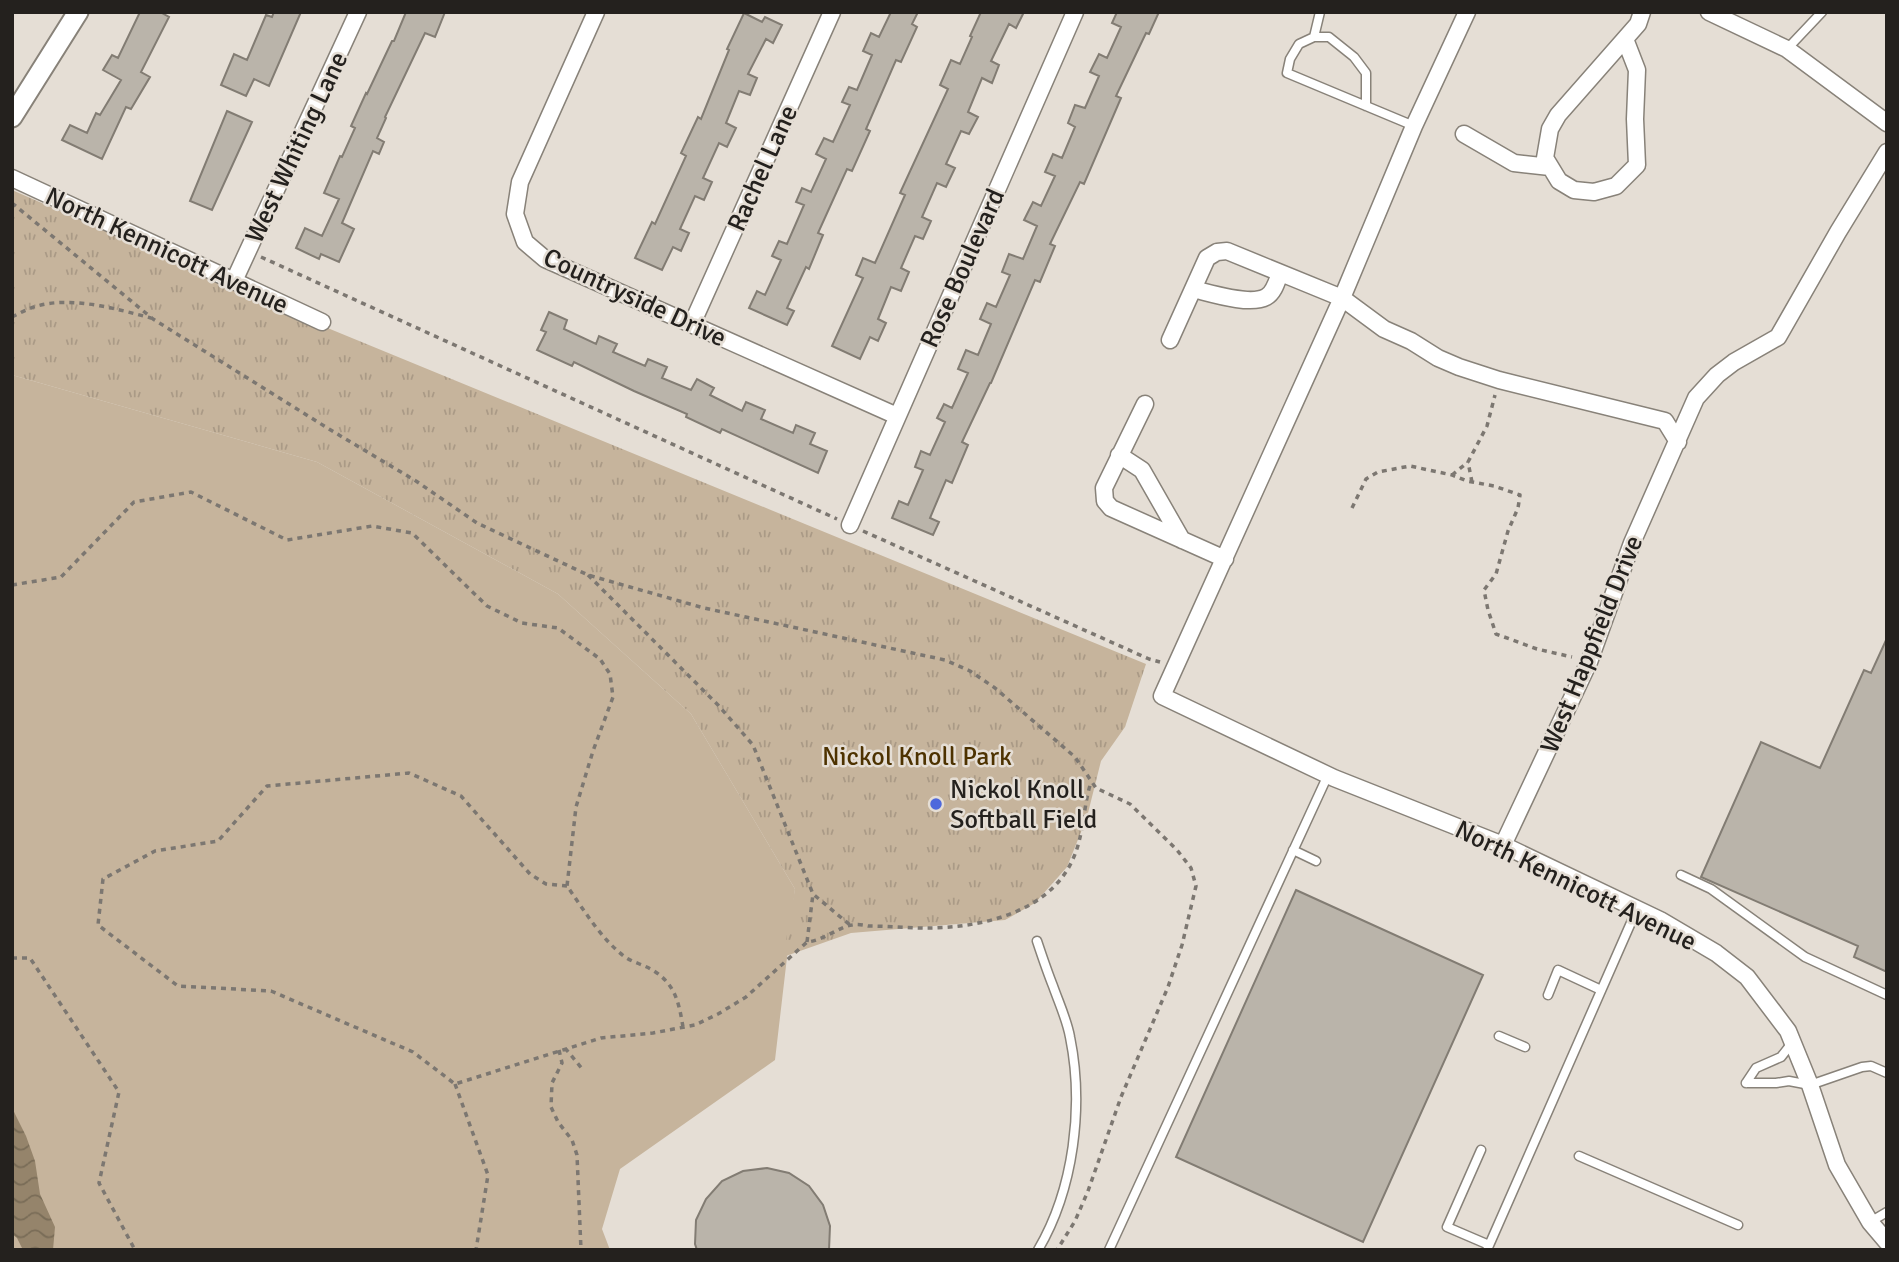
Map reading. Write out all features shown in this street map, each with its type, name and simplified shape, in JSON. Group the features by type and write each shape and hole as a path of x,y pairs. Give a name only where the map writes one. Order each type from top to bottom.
{"street":[{"path":"12,117 78,12"},
{"name":"West Whiting Lane","path":"234,281 358,12"},
{"name":"Countryside Drive","path":"596,12 520,182 515,215 525,242 545,259 897,416"},
{"name":"Rachel Lane","path":"692,324 832,12"},
{"name":"Rose Boulevard","path":"850,525 1075,12"},
{"path":"1175,668 1342,298 1414,127 1467,12"},
{"path":"1625,39 1637,70 1634,119 1637,165 1616,186 1594,192 1574,190 1559,181 1545,158 1550,129 1558,115 1638,24 1642,12"},
{"path":"1709,12 1787,49 1887,123"},
{"path":"1464,134 1514,163 1550,167"},
{"name":"West Happfield Drive","path":"1503,845 1589,662 1632,543 1696,398 1717,375 1734,362 1778,337 1887,152"},
{"name":"North Kennicott Avenue","path":"12,178 322,322"},
{"path":"1170,341 1207,258 1217,252 1227,251 1342,298 1384,329 1411,341 1438,358 1499,380 1665,421 1678,442"},
{"path":"1194,289 1258,300 1268,297 1280,273"},
{"path":"1144,404 1104,488 1105,501 1111,508 1225,559"},
{"path":"1119,455 1142,470 1182,540"},
{"name":"North Kennicott Avenue","path":"1175,668 1162,696 1328,775 1503,845 1637,909 1687,935 1747,977 1788,1031 1810,1085 1837,1165 1870,1222 1887,1242"}],"lane":[{"path":"1314,37 1320,12"},
{"path":"1787,49 1822,12"},
{"path":"1366,106 1366,73 1354,58 1329,37 1314,37 1298,44 1290,59 1287,73 1414,127"},
{"path":"1109,1250 1328,775"},
{"path":"1293,850 1316,861"},
{"path":"1681,875 1712,889 1805,957 1887,995"},
{"path":"1481,1150 1447,1227 1488,1247 1637,909"},
{"path":"1037,940 1070,1035 1076,1096 1069,1172 1059,1205 1038,1250"},
{"path":"1548,995 1558,970 1601,990"},
{"path":"1499,1036 1525,1047"},
{"path":"1792,1043 1781,1057 1756,1068 1746,1083 1789,1081 1810,1085 1871,1066 1887,1073"},
{"path":"1578,1157 1738,1225"},
{"path":"1870,1222 1887,1212"}],"path":[{"path":"12,203 153,319 416,481 477,523 587,575 704,608 945,660 970,671 995,688 1075,757 1096,788 1130,804 1177,850 1191,868 1196,886 1182,945 1168,987 1121,1097 1088,1191 1075,1221 1057,1250"},
{"path":"247,251 850,525 1149,659 1175,668"},
{"path":"12,317 38,306 64,302 110,307 153,319"},
{"path":"1452,475 1468,462 1487,426 1499,380"},
{"path":"1468,462 1472,482"},
{"path":"1352,508 1366,479 1378,472 1410,466 1520,495 1496,574 1484,590 1488,610 1496,634 1537,649 1572,657"},
{"path":"12,584 61,577 134,502 191,492 286,540 372,526 412,533 487,607 522,623 558,628 600,659 610,674 613,697 576,807 567,886 611,944 625,957 655,972 668,984 678,1000 683,1027"},
{"path":"587,575 718,705 753,745 813,894 850,925"},
{"path":"476,1250 488,1175 456,1084 414,1052 271,991 178,986 98,925 103,879 155,851 218,841 267,786 409,773 461,796 530,874 546,884 567,886"},
{"path":"456,1084 601,1038 653,1033 695,1025 746,997 807,942 818,941 850,925 926,928 976,925 1021,909 1044,897 1072,862 1081,839 1091,782"},
{"path":"807,942 813,894"},
{"path":"12,958 30,958 119,1092 99,1183 135,1250"},
{"path":"565,1048 584,1071"},
{"path":"559,1050 562,1063 552,1083 551,1107 558,1122 572,1140 578,1156 581,1250"}],"green space":[{"name":"Nickol Knoll Park","path":"12,190 330,329 1146,664 1125,727 1101,761 1087,817 1067,867 1035,903 1005,920 851,933 783,957 795,889 691,714 558,594 317,462 12,375"},
{"path":"12,375 317,462 558,594 691,714 795,889 775,1060 620,1169 602,1229 610,1250 12,1250"}],"water":[{"path":"12,1108 26,1136 35,1161 40,1194 55,1227 53,1250 23,1250 12,1234"}],"building":[{"path":"140,12 160,12 169,17 141,72 150,77 131,109 126,107 102,159 62,140 70,125 87,133 96,113 100,115 121,80 103,70 112,55 118,58"},
{"path":"274,12 301,12 269,86 254,79 246,96 221,85 234,54 247,60 266,15 272,17"},
{"path":"406,12 445,12 435,37 425,33 385,117 377,138 384,142 379,154 373,151 342,223 354,229 339,262 321,254 319,259 296,248 305,228 322,236 339,199 324,193 355,128 351,126"},
{"path":"891,12 918,12 912,24 917,27 901,62 896,60 866,129 870,131 852,171 847,169 818,233 823,235 809,269 806,267 787,308 794,311 787,325 749,308 757,291 765,295 781,260 772,256 779,241 787,244 804,205 796,202 802,188 811,192 826,159 816,154 824,138 833,142 850,105 842,102 849,87 857,90 872,55 863,51 871,33 879,37"},
{"path":"981,12 1024,12 1016,28 1009,24 991,61 999,65 992,83 982,78 968,112 978,117 969,134 961,131 946,164 955,168 946,187 937,183 922,217 931,221 923,239 915,236 901,268 909,272 901,291 891,287 878,319 886,323 878,341 870,337 860,359 832,346 863,278 856,275 863,258 875,263 905,195 900,193 948,89 940,85 951,60 960,64"},
{"path":"1117,12 1159,12 1116,96 1121,98 1084,184 1080,182 1050,244 1055,246 1040,282 1035,280 991,383 962,442 968,445 952,483 946,480 930,518 939,522 933,535 892,518 899,501 908,505 923,470 915,467 921,451 930,455 945,422 937,418 944,404 952,408 968,373 958,369 966,350 978,355 991,324 980,319 987,303 996,307 1010,275 1002,272 1009,254 1023,259 1037,226 1024,220 1033,202 1041,206 1055,176 1045,172 1053,154 1062,158 1075,127 1068,123 1075,105 1085,108 1099,76 1090,72 1099,54 1107,58 1121,27 1112,23"},
{"path":"744,13 762,22 765,17 782,25 773,43 766,39 748,74 757,78 750,95 739,91 726,123 736,128 727,147 719,143 703,178 712,182 704,200 695,196 680,229 689,233 681,251 673,247 662,270 635,258 652,222 655,224 686,156 681,153 698,117 701,119 729,50 727,49"},
{"path":"227,111 252,122 212,210 190,201"},
{"path":"549,312 567,320 564,329 596,344 599,336 617,344 613,352 645,366 648,359 667,367 662,378 691,390 697,379 714,388 710,395 742,411 746,402 765,410 761,419 793,433 796,425 815,433 810,444 827,451 818,473 722,429 720,433 686,417 687,414 574,362 572,366 537,350 546,332 541,330"},
{"path":"1887,638 1887,972 1854,957 1858,946 1701,877 1761,742 1820,768 1864,670 1871,673"},
{"path":"1296,890 1483,975 1363,1242 1176,1157"},
{"path":"767,1168 789,1173 809,1186 823,1205 830,1226 829,1250 697,1250 696,1220 706,1199 722,1181 743,1171"}],"place":[{"name":"Nickol Knoll Softball Field","path":"936,804"}]}
